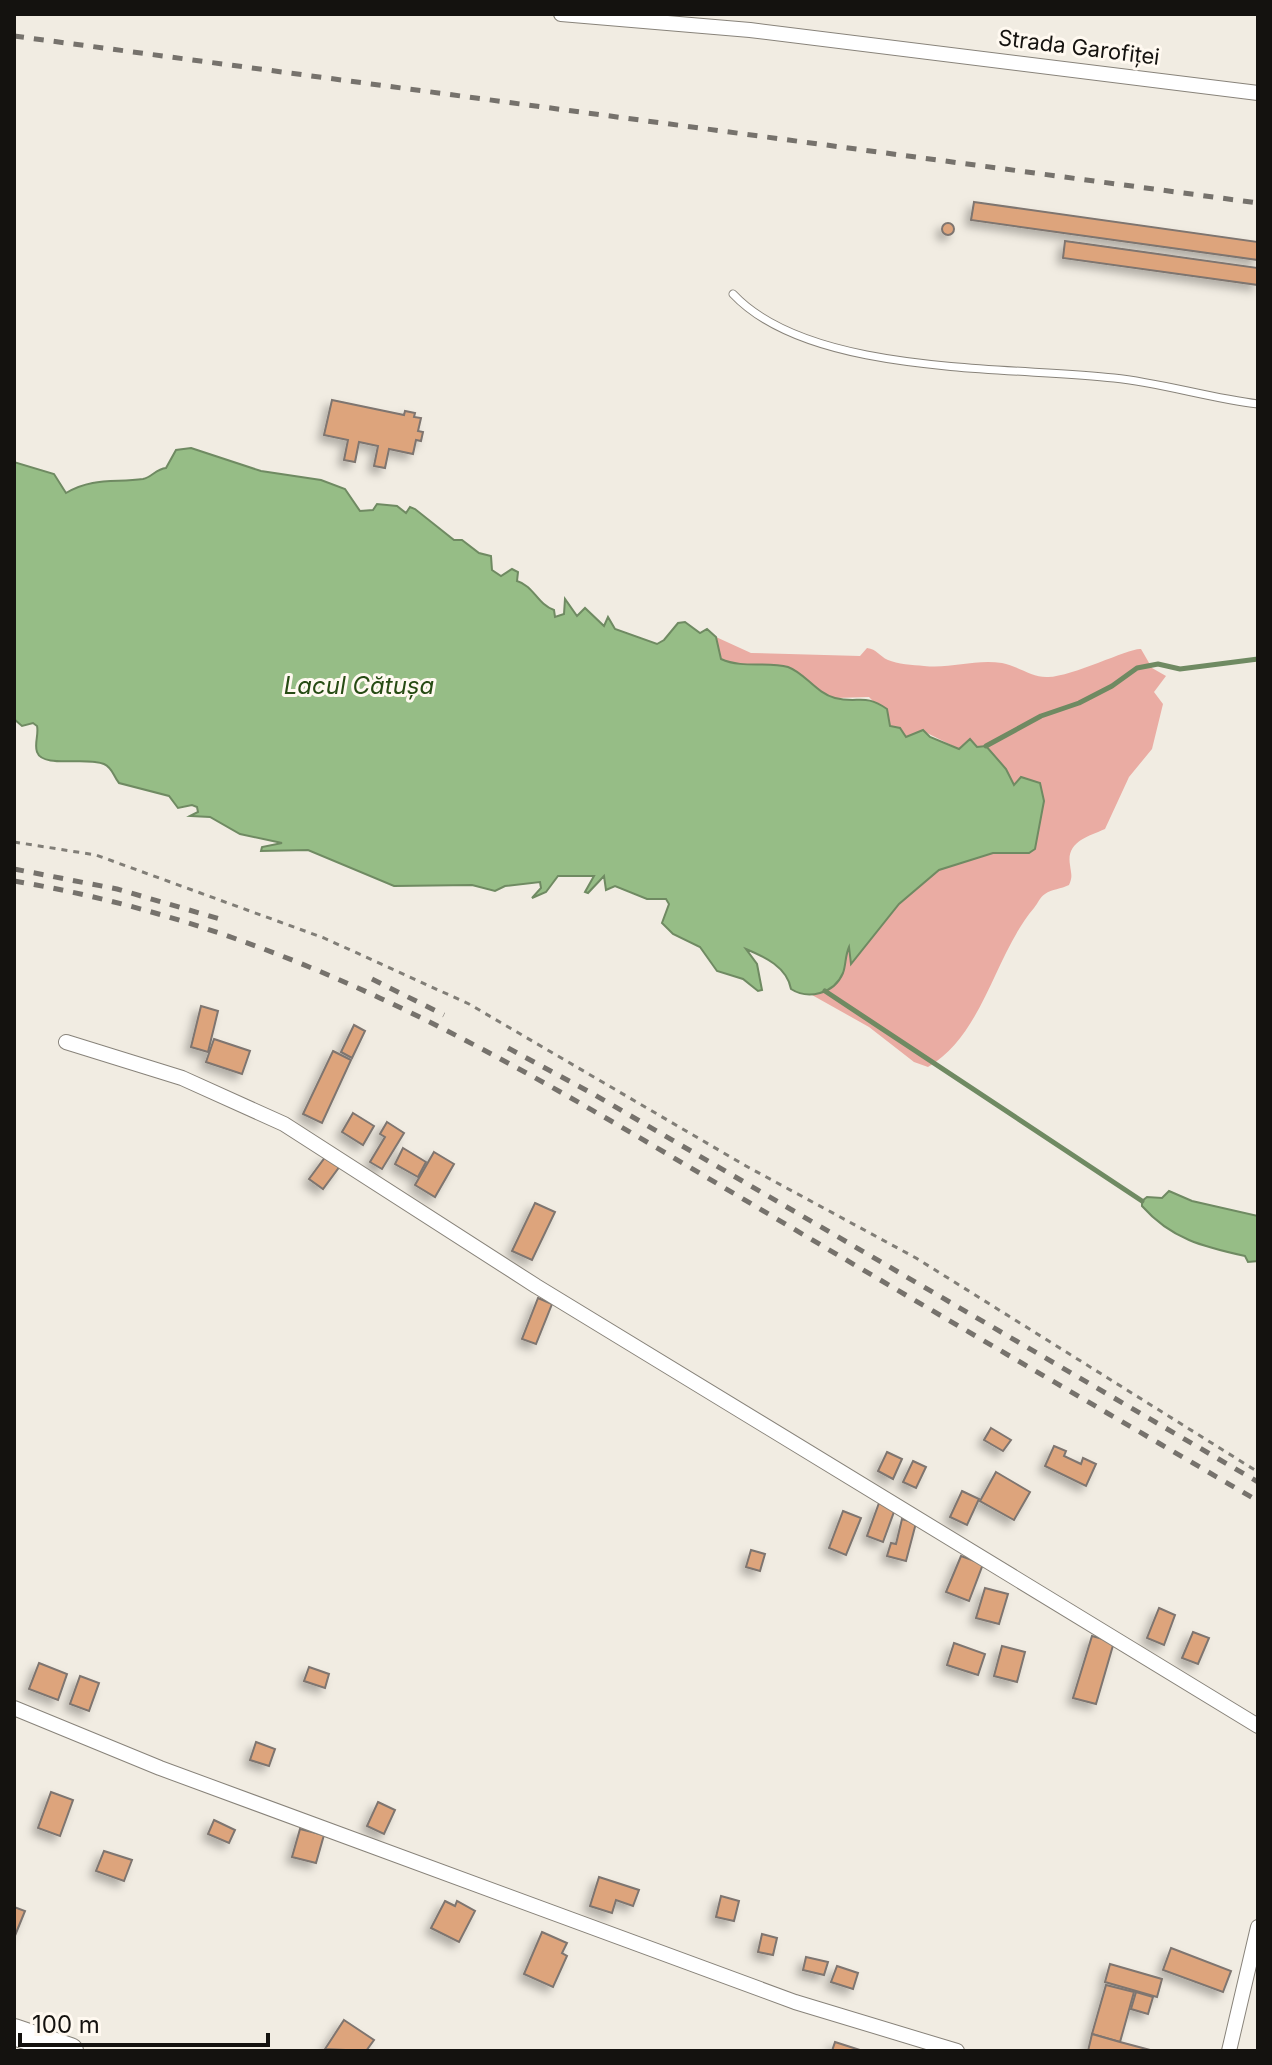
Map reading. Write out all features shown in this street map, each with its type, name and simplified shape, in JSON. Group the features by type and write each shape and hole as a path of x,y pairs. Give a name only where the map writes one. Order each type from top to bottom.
{"highway":[{"path":"14,2032 70,2051"}],"street":[{"name":"Strada Garofiței","path":"561,14 750,30 1258,93"},
{"path":"66,1042 182,1078 284,1124 536,1286 1258,1726"},
{"path":"14,1708 189,1779 561,1913 795,2002 957,2051"},
{"path":"1229,2051 1258,1927"}],"lane":[{"path":"733,294 767,320 826,346 856,353 1114,378 1258,404"}],"path":[{"path":"14,842 96,855 324,938 469,1004 746,1166 916,1258 1258,1472"}],"shaded area":[{"path":"716,637 751,653 860,656 867,648 900,663 934,667 1002,663 1048,677 1141,649 1152,668 1166,676 1154,692 1163,704 1152,749 1129,777 1105,829 1085,838 1071,851 1069,885 1040,898 1008,948 963,1035 947,1053 928,1067 914,1062 869,1027 812,995 834,983 850,945 852,963 899,904 939,870 993,853 1028,853 1035,849 1044,801 1014,786 1006,769 986,746 977,747 969,740 959,749 923,731 906,737 890,726 889,718 869,697 835,698 820,692 789,667 732,664 721,659"}],"water":[{"name":"Lacul Cătușa","path":"191,448 261,471 321,480 345,489 360,511 373,510 377,504 397,506 406,513 410,507 415,509 454,540 462,540 479,553 491,556 492,570 501,576 512,569 518,572 517,581 554,610 555,617 564,614 565,599 577,616 585,608 604,626 608,617 615,629 657,644 678,623 685,622 700,633 707,629 716,637 721,659 738,664 788,667 835,698 879,704 887,709 890,726 900,728 906,737 923,730 930,737 959,749 970,739 977,747 986,746 1006,769 1014,785 1021,777 1040,783 1044,801 1035,849 1029,853 993,853 939,870 899,904 851,964 849,947 839,980 820,993 805,994 791,989 780,969 768,959 746,949 757,964 762,990 758,991 743,979 717,971 700,947 673,934 662,923 669,904 666,899 647,899 615,886 606,890 604,876 588,893 585,892 594,876 558,876 546,892 532,898 541,888 540,882 505,886 495,891 472,885 394,886 308,850 261,851 262,847 282,843 240,834 210,817 190,816 198,812 197,807 178,808 169,796 119,783 104,764 41,757 36,749 37,726 33,723 22,726 14,719 14,462 54,474 66,493 95,483 146,478 166,468 176,450"},
{"path":"1169,1191 1192,1201 1258,1216 1258,1261 1248,1262 1245,1256 1189,1240 1165,1226 1142,1206 1142,1201 1147,1197 1162,1198"}],"building":[{"path":"974,202 1258,242 1258,260 971,220"},
{"path":"948,223 954,229 948,235 942,229"},
{"path":"1065,241 1258,268 1258,285 1063,258"},
{"path":"332,400 404,415 405,411 415,413 414,417 421,418 418,431 423,432 421,441 416,440 413,454 389,449 385,468 374,466 378,446 359,442 355,462 344,460 348,440 324,435"},
{"path":"201,1006 218,1011 208,1052 191,1047"},
{"path":"354,1025 365,1031 352,1058 341,1052"},
{"path":"214,1039 250,1051 242,1074 206,1062"},
{"path":"333,1051 351,1060 322,1123 303,1114"},
{"path":"353,1113 374,1126 363,1145 342,1132"},
{"path":"387,1122 404,1133 382,1169 370,1162 385,1137 380,1134"},
{"path":"403,1148 426,1162 418,1177 395,1164"},
{"path":"434,1152 454,1164 435,1197 415,1185"},
{"path":"326,1156 340,1166 323,1189 309,1179"},
{"path":"535,1203 555,1212 532,1260 512,1251"},
{"path":"538,1298 552,1304 536,1344 522,1339"},
{"path":"991,1428 1011,1440 1003,1451 984,1440"},
{"path":"1054,1446 1066,1451 1064,1456 1081,1464 1083,1458 1096,1464 1086,1486 1045,1466"},
{"path":"887,1452 902,1459 893,1479 878,1471"},
{"path":"913,1461 926,1467 916,1488 903,1482"},
{"path":"996,1472 1030,1492 1014,1520 980,1501"},
{"path":"962,1491 979,1499 967,1525 950,1517"},
{"path":"879,1503 895,1509 883,1542 867,1536"},
{"path":"843,1511 861,1518 846,1555 829,1548"},
{"path":"902,1519 916,1523 906,1561 887,1556 891,1543 896,1544"},
{"path":"751,1550 765,1554 760,1571 746,1567"},
{"path":"961,1556 983,1564 969,1601 946,1592"},
{"path":"985,1588 1008,1594 999,1624 976,1618"},
{"path":"1159,1608 1175,1615 1164,1645 1147,1638"},
{"path":"1193,1632 1209,1638 1198,1664 1182,1658"},
{"path":"1092,1636 1114,1642 1096,1704 1073,1698"},
{"path":"954,1643 985,1654 978,1675 947,1665"},
{"path":"1002,1646 1025,1652 1017,1682 994,1676"},
{"path":"39,1663 67,1674 58,1700 29,1689"},
{"path":"309,1667 329,1674 325,1688 304,1681"},
{"path":"80,1676 99,1683 89,1711 70,1704"},
{"path":"256,1742 275,1749 269,1766 250,1760"},
{"path":"51,1792 73,1800 60,1836 38,1828"},
{"path":"378,1802 395,1810 384,1834 367,1826"},
{"path":"214,1820 235,1830 229,1843 208,1834"},
{"path":"300,1829 324,1835 316,1863 292,1857"},
{"path":"104,1851 132,1860 124,1881 96,1871"},
{"path":"599,1877 639,1890 633,1906 616,1900 612,1913 590,1906"},
{"path":"721,1896 739,1901 734,1921 716,1917"},
{"path":"445,1901 455,1906 457,1901 475,1911 459,1942 431,1928"},
{"path":"14,1907 25,1911 14,1938"},
{"path":"542,1932 567,1943 562,1953 567,1956 553,1987 524,1974"},
{"path":"762,1934 777,1938 773,1955 758,1952"},
{"path":"1171,1948 1231,1971 1223,1992 1163,1970"},
{"path":"806,1957 828,1962 824,1975 803,1970"},
{"path":"1110,1964 1162,1979 1157,1997 1105,1982"},
{"path":"837,1966 858,1973 853,1989 831,1982"},
{"path":"1106,1985 1134,1992 1120,2042 1092,2034"},
{"path":"1136,1992 1153,1997 1148,2014 1131,2009"},
{"path":"344,2020 374,2040 366,2051 325,2049"},
{"path":"1092,2034 1120,2042 1154,2051 1088,2051"},
{"path":"835,2042 860,2050 860,2051 832,2051"}],"waterway":[{"path":"986,746 1041,716 1079,703 1112,686 1137,668 1158,664 1180,669 1258,659"},
{"path":"825,991 1142,1201"}],"railway":[{"path":"14,36 1258,203"},
{"path":"14,869 117,889 220,919"},
{"path":"14,881 117,903 215,932 309,967 400,1008 577,1101 1258,1501"},
{"path":"372,979 444,1015"},
{"path":"508,1048 595,1095 1258,1482"}]}
